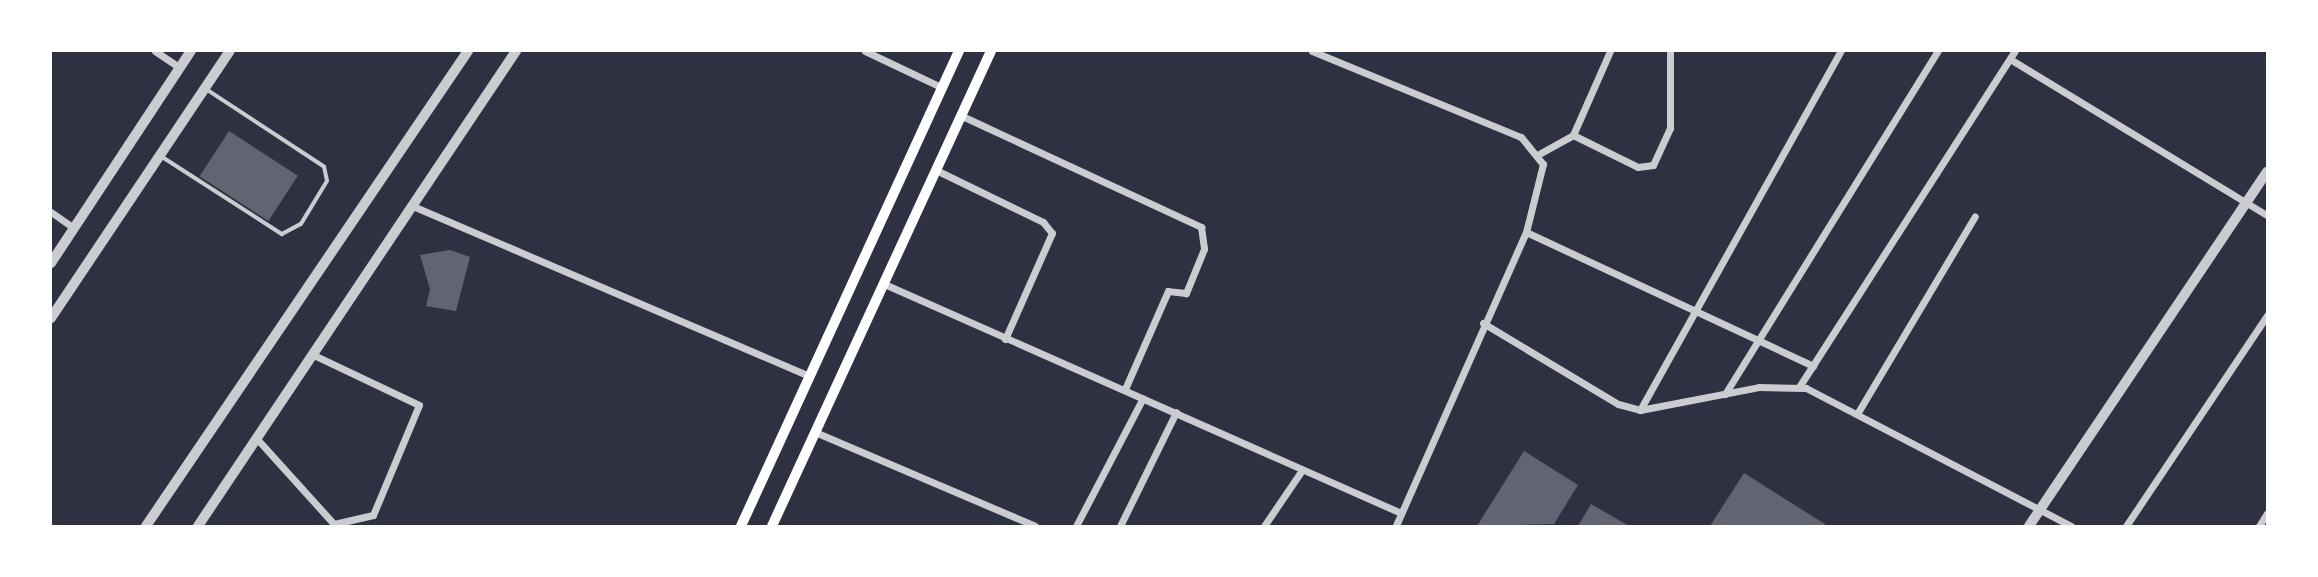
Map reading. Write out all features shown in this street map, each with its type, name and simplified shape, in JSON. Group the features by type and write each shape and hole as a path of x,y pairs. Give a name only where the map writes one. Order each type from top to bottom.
{"main road":[{"path":"741,526 959,51"},
{"path":"774,526 881,283 938,171 991,51"}],"street":[{"path":"155,51 180,68"},
{"path":"51,263 191,51"},
{"path":"51,318 230,51"},
{"path":"146,526 468,51"},
{"path":"198,526 316,356 516,51"},
{"path":"865,51 943,88"},
{"path":"1312,51 1521,137 1539,154 1542,178 1526,232 1483,323 1396,526"},
{"path":"1539,154 1573,135 1610,51"},
{"path":"1573,135 1637,167 1653,165 1671,128 1670,51"},
{"path":"1640,410 1694,307 1841,51"},
{"path":"1725,394 1938,51"},
{"path":"1799,387 2015,51"},
{"path":"2010,59 2267,215"},
{"path":"962,116 1203,231 1204,249 1185,293 1168,292 1125,388"},
{"path":"938,171 1043,222 1052,233 1005,339"},
{"path":"2029,526 2267,172"},
{"path":"415,207 809,376"},
{"path":"51,212 74,228"},
{"path":"1857,414 1975,216"},
{"path":"1526,232 1759,336 1813,366"},
{"path":"881,283 1005,339 1125,388 1401,513"},
{"path":"2126,526 2267,315"},
{"path":"1483,323 1618,404 1640,410 1725,394 1799,387 1857,414 2039,512 2071,526"},
{"path":"258,440 334,524 373,514 419,405 316,356"},
{"path":"1076,526 1143,398"},
{"path":"1120,526 1176,412"},
{"path":"815,432 1035,526"},
{"path":"1264,526 1302,470"},
{"path":"2259,526 2267,513"}],"lane":[{"path":"160,155 282,234 301,224 327,181 324,167 205,89"}],"building":[{"path":"229,131 298,176 268,221 200,176"},
{"path":"450,250 470,257 456,311 426,306 430,289 420,255"},
{"path":"1524,451 1578,485 1554,524 1477,526"},
{"path":"1744,473 1828,526 1710,526"},
{"path":"1591,504 1629,526 1578,526"}]}
